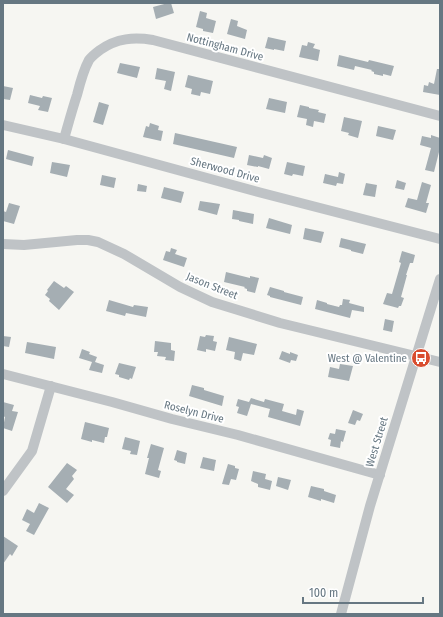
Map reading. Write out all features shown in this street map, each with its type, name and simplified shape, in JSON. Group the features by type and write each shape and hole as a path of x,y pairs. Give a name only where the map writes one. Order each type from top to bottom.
{"street":[{"name":"Nottingham Drive","path":"64,140 80,82 89,61 105,46 116,41 140,38 153,40 440,116"},
{"name":"Sherwood Drive","path":"3,125 440,239"},
{"name":"Jason Street","path":"3,244 20,245 77,240 98,242 124,254 180,287 212,302 280,323 440,362"},
{"name":"West Street","path":"341,614 370,506 440,279"},
{"name":"Roselyn Drive","path":"3,374 245,437 380,475"},
{"path":"3,491 32,451 51,386"}],"building":[{"path":"171,3 174,13 156,19 153,7"},
{"path":"200,11 207,13 206,18 216,21 213,33 203,31 203,29 196,27"},
{"path":"231,19 238,21 237,26 247,30 245,39 227,34"},
{"path":"268,37 286,41 284,51 265,48"},
{"path":"308,42 315,44 313,48 320,50 318,61 299,57 302,45 307,46"},
{"path":"339,55 394,66 391,76 383,74 383,76 374,74 374,72 371,71 372,70 355,66 354,70 337,66"},
{"path":"120,63 140,67 137,78 117,73"},
{"path":"157,68 175,72 171,91 164,89 166,81 155,79"},
{"path":"437,69 440,69 440,95 423,92 424,85 428,86 429,82 434,84"},
{"path":"188,75 213,81 210,94 201,92 200,96 191,94 192,89 185,87"},
{"path":"3,86 13,88 10,100 3,99"},
{"path":"30,95 42,98 43,96 52,98 48,112 38,110 40,106 28,103"},
{"path":"269,98 287,102 285,113 266,109"},
{"path":"99,102 109,105 103,125 93,122"},
{"path":"300,105 319,110 318,112 326,114 324,123 314,121 313,127 306,125 307,119 297,117"},
{"path":"344,117 362,121 358,138 341,131"},
{"path":"150,123 159,126 158,130 163,131 161,141 143,137 146,126 149,127"},
{"path":"378,126 396,130 393,140 376,136"},
{"path":"175,133 237,147 234,158 173,144"},
{"path":"431,135 440,138 440,148 434,172 425,170 431,148 420,145 422,136 431,138"},
{"path":"8,150 34,157 32,166 6,159"},
{"path":"249,155 263,158 264,155 272,158 269,169 247,165"},
{"path":"52,162 70,165 67,177 50,173"},
{"path":"287,162 305,166 303,176 284,174"},
{"path":"339,172 345,174 343,184 337,183 336,186 323,183 325,174 338,177"},
{"path":"102,175 116,178 114,188 100,185"},
{"path":"397,180 406,183 404,190 395,188"},
{"path":"422,182 431,185 426,203 429,203 426,213 405,207 408,198 417,200"},
{"path":"366,183 377,185 375,197 363,195"},
{"path":"138,184 147,186 146,192 137,191"},
{"path":"164,187 184,192 181,203 161,198"},
{"path":"200,201 220,204 217,215 198,210"},
{"path":"9,203 20,206 14,224 3,221 3,211 6,212"},
{"path":"233,210 254,214 253,224 232,219"},
{"path":"269,218 292,225 290,234 266,228"},
{"path":"305,228 324,232 321,243 303,239"},
{"path":"341,238 366,244 363,254 339,247"},
{"path":"171,248 177,250 175,254 187,258 184,267 163,260 166,251 170,252"},
{"path":"402,251 415,255 413,263 410,263 406,275 401,297 404,298 401,306 398,308 383,304 387,293 392,294 401,263 399,262"},
{"path":"226,272 250,278 250,276 259,278 255,293 247,291 247,289 244,288 245,287 224,282"},
{"path":"54,281 64,288 66,286 74,292 59,310 45,295"},
{"path":"270,287 303,297 301,305 270,297 267,295"},
{"path":"343,299 350,300 349,303 364,307 364,312 352,310 350,318 315,309 317,300 339,307 342,305"},
{"path":"109,300 133,307 134,305 148,307 146,317 126,313 125,316 106,311"},
{"path":"385,319 394,321 392,332 383,330"},
{"path":"206,335 214,336 213,341 217,342 215,351 206,349 206,352 197,350 200,336 205,337"},
{"path":"3,336 11,337 9,347 3,346"},
{"path":"229,337 257,344 254,355 243,353 241,361 234,359 235,352 226,350"},
{"path":"155,341 171,343 171,350 175,351 174,361 165,360 166,357 157,356 158,352 154,352"},
{"path":"27,342 56,347 54,359 25,353"},
{"path":"82,349 97,357 95,362 104,365 102,373 89,370 92,362 79,358"},
{"path":"282,351 298,355 296,361 291,360 290,363 279,359"},
{"path":"119,363 136,367 132,379 130,378 129,380 115,374"},
{"path":"340,364 353,366 349,381 328,377 330,367 339,369"},
{"path":"192,385 224,396 222,406 189,396"},
{"path":"251,398 264,402 265,399 284,404 282,411 296,415 297,409 304,411 300,426 268,417 270,409 251,404 247,416 237,413 239,407 236,406 238,399 249,402"},
{"path":"3,402 14,405 12,411 18,412 12,431 3,428 5,417 3,416"},
{"path":"353,410 363,414 360,421 357,420 355,425 348,423"},
{"path":"85,422 109,428 104,443 81,439"},
{"path":"336,429 346,431 343,442 341,441 340,448 330,446 331,440 328,439 330,433 335,434"},
{"path":"125,437 140,441 137,455 130,454 131,451 122,449"},
{"path":"151,444 164,448 158,470 161,471 159,478 145,474"},
{"path":"177,450 187,453 185,464 174,460"},
{"path":"203,457 216,460 214,471 200,468"},
{"path":"67,463 77,470 72,476 74,479 66,489 74,495 67,503 48,487"},
{"path":"228,464 239,469 236,480 231,479 229,485 222,484"},
{"path":"253,471 266,474 265,479 272,481 270,490 258,487 258,484 251,481"},
{"path":"278,477 291,480 288,490 276,486"},
{"path":"311,486 324,489 324,491 336,495 334,503 308,497"},
{"path":"39,503 49,508 34,535 26,531 30,524 22,520 27,509 34,513"},
{"path":"3,536 18,546 12,556 10,554 3,564"}],"place":[{"name":"West @ Valentine","path":"421,358"}]}
